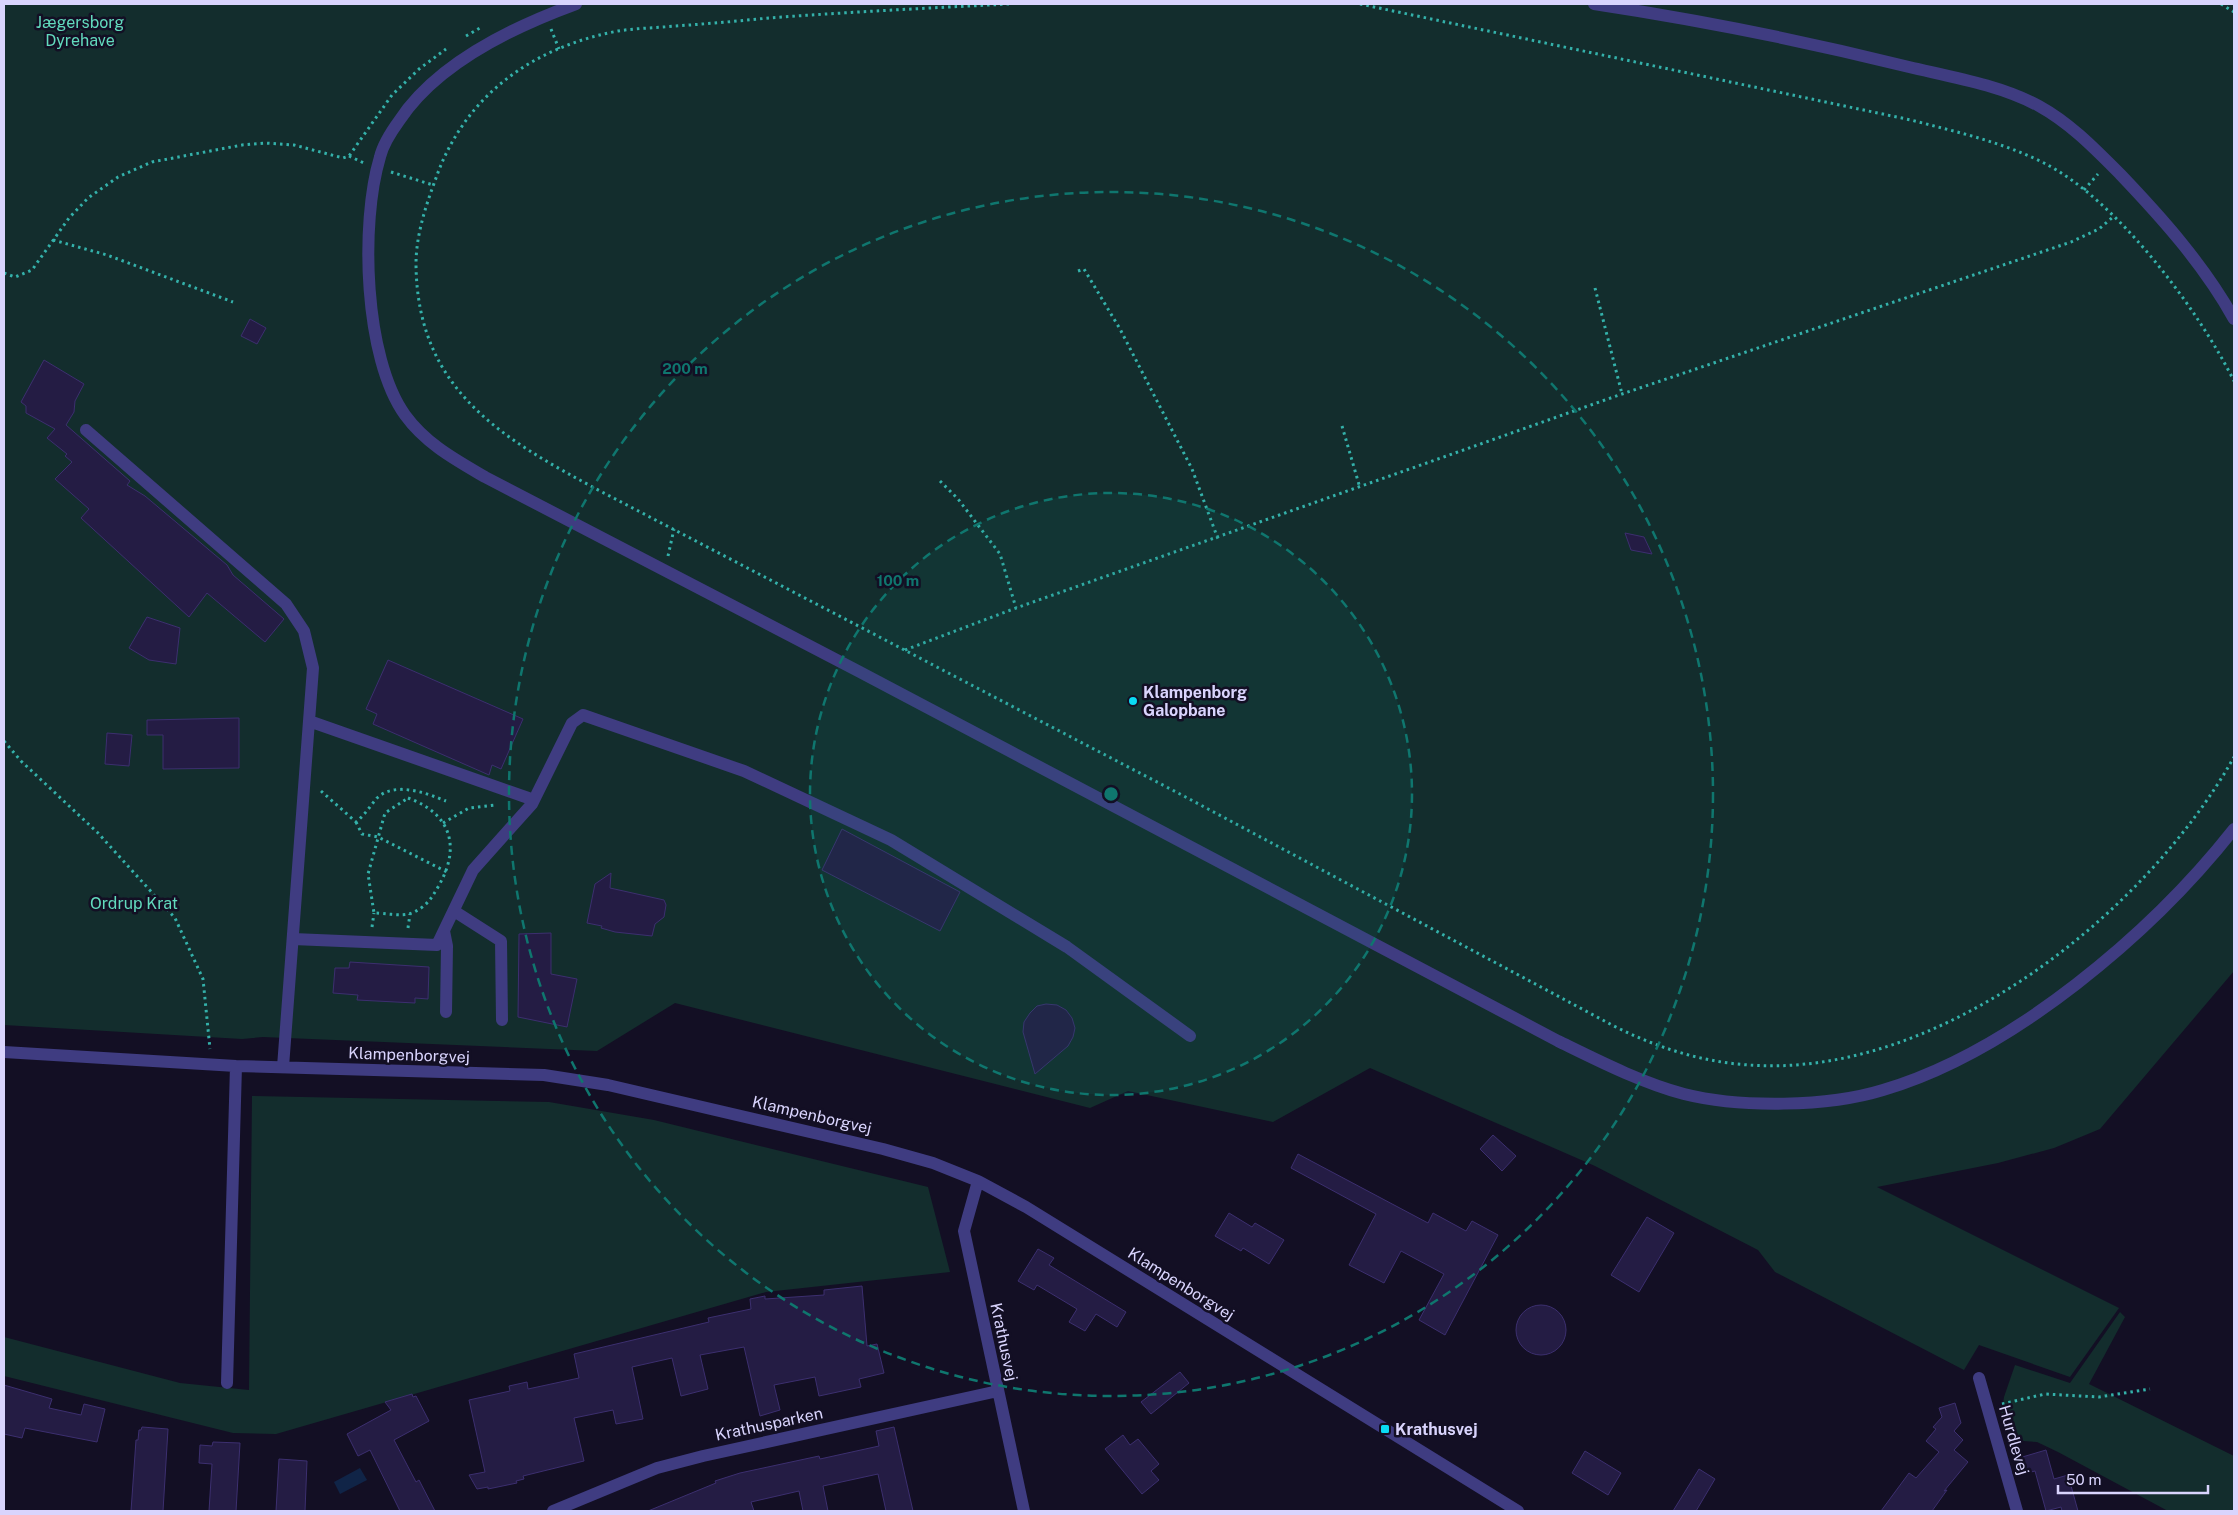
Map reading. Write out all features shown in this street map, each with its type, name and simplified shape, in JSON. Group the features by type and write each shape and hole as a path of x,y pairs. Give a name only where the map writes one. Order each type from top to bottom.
{"street":[{"path":"576,4 526,23 476,51 426,90 399,120 380,156 370,206 368,255 375,326 382,360 397,400 417,430 433,445 485,478 874,680 1558,1041 1637,1078 1685,1094 1708,1098 1762,1103 1810,1102 1882,1091 1954,1063 2027,1018 2126,942 2198,873 2234,829"},
{"path":"1594,4 1716,25 1829,48 1997,89 2038,106 2074,130 2108,162 2178,239 2215,288 2234,319"},
{"path":"86,430 286,604 304,631 313,668 283,1067"},
{"path":"293,939 438,945 474,870 514,826 534,800 572,723 583,715 744,771 891,840 1067,947 1190,1036"},
{"path":"309,721 534,800"},
{"path":"454,912 501,941 502,1020"},
{"path":"444,931 446,946 446,1012"},
{"name":"Klampenborgvej","path":"4,1052 236,1066 544,1075 608,1085 883,1148 933,1163 978,1181 1026,1207 1518,1511"},
{"path":"227,1383 236,1066"},
{"name":"Krathusvej","path":"978,1181 964,1231 1024,1511"},
{"name":"Hurdlevej","path":"1979,1378 2017,1511"},
{"name":"Krathusparken","path":"553,1511 657,1468 702,1456 998,1391"}],"path":[{"path":"1009,4 878,10 639,28 599,36 560,49 527,65 504,80 484,97 457,130 441,162 430,194 416,254 416,283 421,316 439,361 470,406 514,442 535,456 1353,885 1612,1025 1662,1048 1706,1059 1749,1065 1801,1065 1859,1055 1921,1035 1958,1018 1994,998 2039,968 2120,902 2165,852 2198,811 2234,757"},
{"path":"1360,4 1838,104 1983,138 2046,164 2084,190 2144,250 2184,301 2213,343 2234,381"},
{"path":"2221,4 2234,12"},
{"path":"4,273 15,277 32,270 53,240 88,198 118,177 152,162 265,143 294,145 343,158 349,156"},
{"path":"2084,190 2108,162"},
{"path":"905,650 1016,608 1622,394 2071,242 2099,229 2113,217"},
{"path":"53,240 107,255 233,302"},
{"path":"1078,271 1084,269 1120,329 1192,469 1218,538"},
{"path":"1595,288 1622,394"},
{"path":"1342,426 1360,488"},
{"path":"940,481 958,499 1000,554 1016,608"},
{"path":"664,571 674,529"},
{"path":"4,741 21,761 98,833 175,918 203,979 212,1064"},
{"path":"305,777 356,822 362,834 378,837 447,872"},
{"path":"356,822 365,815 378,797 398,788 430,794 446,800"},
{"path":"408,798 425,804 443,822 451,841 447,872 428,905 410,914 374,913 368,874 385,813 408,798"},
{"path":"443,822 469,808 497,805"},
{"path":"1987,1408 2045,1394 2099,1397 2150,1389"}],"green space":[{"name":"Klampenborg Galopbane","path":"4,4 2234,4 2234,971 2100,1129 2054,1148 1998,1163 1877,1187 2119,1308 2070,1377 1979,1345 1964,1370 1775,1272 1758,1250 1595,1166 1370,1068 1273,1122 1128,1091 1090,1108 675,1003 597,1051 263,1037 242,1039 4,1025"},
{"path":"252,1096 549,1102 654,1120 928,1187 950,1272 766,1292 276,1434 233,1433 4,1376 4,1337 180,1383 249,1390"},
{"path":"2120,1312 2125,1317 2089,1384 2234,1456 2234,1511 2168,1511 2037,1442 2010,1440 2001,1417 2004,1397 2015,1365 2070,1383"}],"water":[{"path":"360,1468 367,1480 340,1494 334,1482"}],"building":[{"path":"250,319 266,328 257,344 241,336"},
{"path":"44,360 84,384 75,401 74,412 66,425 130,481 127,485 145,496 227,565 233,575 284,619 265,642 207,593 189,617 81,518 89,509 55,479 72,462 65,456 67,454 47,438 55,429 26,413 26,406 21,402"},
{"path":"1625,533 1644,537 1652,554 1631,550"},
{"path":"147,617 180,628 176,664 149,660 129,648"},
{"path":"388,660 523,719 501,769 492,765 489,775 373,724 377,714 366,709"},
{"path":"239,718 239,768 163,769 163,735 147,735 147,720"},
{"path":"107,733 132,735 129,766 105,764"},
{"path":"842,829 960,892 940,931 822,870"},
{"path":"611,873 610,888 664,900 666,905 664,917 655,924 652,936 615,932 601,928 602,926 587,923 595,884"},
{"path":"551,933 551,974 577,979 567,1027 518,1017 519,934"},
{"path":"350,962 429,967 428,999 415,998 415,1003 357,1000 358,995 333,993 335,968 349,968"},
{"path":"1046,1004 1057,1005 1066,1010 1072,1018 1075,1028 1068,1046 1035,1074 1023,1032 1024,1022 1037,1006"},
{"path":"1493,1135 1516,1156 1502,1171 1480,1149"},
{"path":"1298,1154 1428,1223 1433,1213 1466,1231 1472,1221 1498,1235 1445,1335 1419,1320 1444,1274 1401,1251 1384,1283 1349,1265 1376,1214 1291,1168"},
{"path":"1229,1213 1252,1227 1255,1223 1284,1240 1269,1264 1243,1248 1241,1251 1215,1236"},
{"path":"1647,1217 1674,1233 1639,1292 1611,1275"},
{"path":"1038,1249 1054,1258 1049,1265 1126,1312 1117,1327 1096,1314 1085,1331 1069,1322 1077,1309 1037,1285 1034,1290 1018,1281"},
{"path":"862,1286 867,1346 877,1344 884,1373 859,1379 861,1387 819,1396 815,1377 774,1385 780,1410 760,1416 744,1347 700,1355 708,1389 681,1396 672,1358 632,1367 643,1419 616,1424 613,1410 574,1418 584,1461 523,1476 524,1479 516,1481 517,1483 488,1489 488,1487 477,1489 469,1475 485,1472 469,1400 510,1391 509,1386 527,1382 528,1389 579,1378 574,1354 709,1322 708,1318 751,1309 750,1299 765,1296 765,1299 824,1295 824,1290"},
{"path":"1536,1305 1546,1305 1559,1312 1566,1325 1566,1335 1559,1348 1546,1355 1536,1355 1527,1351 1520,1344 1516,1335 1516,1325 1520,1316 1527,1309"},
{"path":"1180,1372 1189,1383 1151,1414 1141,1402"},
{"path":"4,1385 52,1399 49,1408 81,1415 84,1404 105,1409 97,1442 25,1428 22,1438 4,1434"},
{"path":"412,1394 413,1397 416,1396 429,1421 394,1440 416,1482 419,1480 435,1511 400,1511 370,1450 358,1456 347,1434 391,1410 385,1402"},
{"path":"1955,1403 1961,1423 1954,1431 1963,1440 1954,1450 1968,1462 1944,1491 1947,1490 1932,1511 1881,1511 1909,1473 1916,1478 1939,1452 1926,1441 1936,1429 1933,1427 1942,1417 1939,1408"},
{"path":"142,1427 168,1429 163,1511 131,1511 136,1440 138,1440 139,1430"},
{"path":"894,1427 913,1511 886,1511 878,1474 823,1486 828,1511 803,1511 799,1491 751,1502 754,1511 648,1511 716,1483 715,1481 740,1473 819,1456 820,1459 879,1446 876,1431"},
{"path":"1123,1435 1130,1445 1138,1439 1159,1464 1151,1471 1159,1480 1142,1494 1105,1449"},
{"path":"213,1442 240,1443 236,1511 209,1511 212,1464 199,1463 200,1445 212,1446"},
{"path":"2046,1450 2054,1479 2068,1475 2078,1511 2062,1511 2061,1507 2046,1511 2035,1471 2023,1474 2019,1458"},
{"path":"1585,1451 1621,1473 1608,1495 1572,1473"},
{"path":"279,1459 307,1461 305,1511 276,1511"},
{"path":"1699,1469 1715,1479 1696,1511 1673,1511"}],"place":[{"name":"Klampenborg Galopbane","path":"1133,701"},
{"name":"Krathusvej","path":"1385,1429"}],"park label":[{"name":"Jægersborg Dyrehave","path":"80,31"},
{"name":"Ordrup Krat","path":"134,903"}]}
